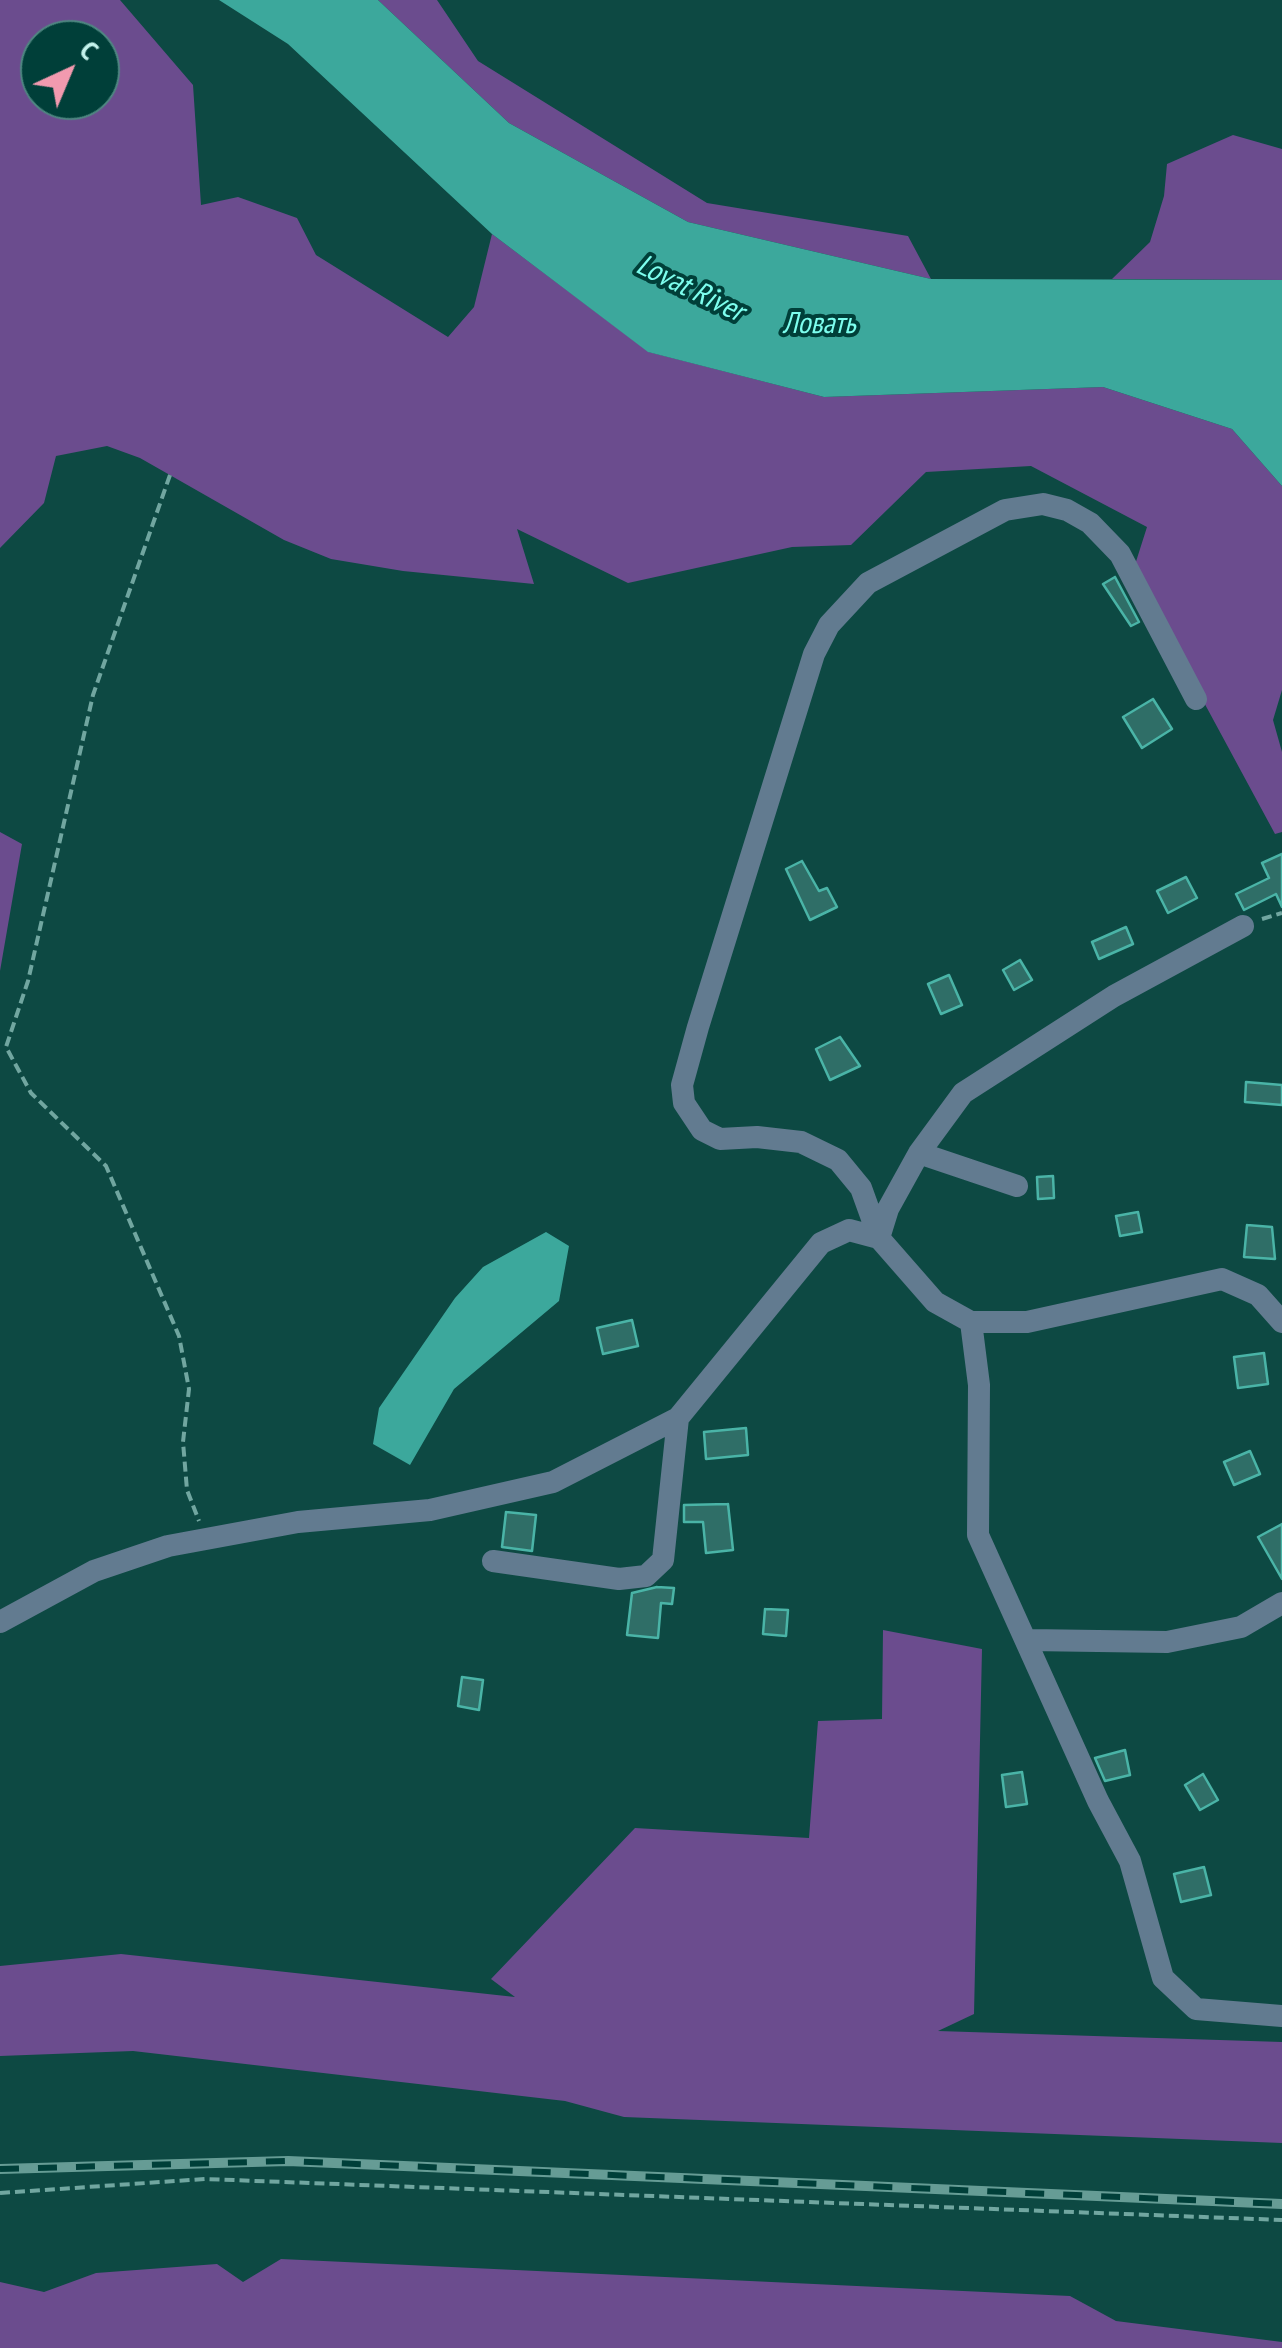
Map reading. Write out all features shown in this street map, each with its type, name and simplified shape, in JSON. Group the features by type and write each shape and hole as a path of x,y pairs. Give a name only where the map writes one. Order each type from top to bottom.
{"street":[{"path":"1196,699 1120,554 1090,523 1043,504 1005,510 920,552 868,584 829,626 814,654 698,1027 682,1085 684,1104 702,1130 720,1139 757,1137 801,1142 838,1160 860,1188 879,1238 936,1302 971,1322 1026,1322 1222,1279 1258,1295 1282,1322"},
{"path":"879,1238 888,1208 919,1153 963,1093 1114,996 1244,926"},
{"path":"919,1153 1017,1186"},
{"path":"0,1622 94,1571 206,1539 298,1522 430,1510 553,1482 678,1418 822,1243 849,1230 879,1238"},
{"path":"971,1322 980,1384 978,1535 1029,1640 1098,1801 1130,1861 1163,1978 1196,2009 1282,2016"},
{"path":"493,1561 619,1579 646,1576 663,1560 678,1418"},
{"path":"1029,1640 1167,1642 1241,1628 1282,1603"}],"path":[{"path":"0,1058 28,981 92,695 170,474"},
{"path":"6,1047 31,1094 106,1166 179,1336 189,1390 183,1442 188,1490 206,1539"},
{"path":"0,2194 205,2178 1282,2220"}],"shaded area":[{"path":"0,0 120,0 193,85 201,205 238,197 297,218 316,255 448,337 474,307 492,234 649,352 824,397 1103,387 1232,429 1282,486 1282,690 1273,720 1282,752 1282,832 1275,834 1133,571 1147,527 1031,466 926,472 851,545 792,547 628,583 517,529 534,584 403,571 331,559 284,540 140,458 107,446 56,456 44,503 0,548"},
{"path":"378,0 437,0 478,61 707,203 908,236 931,279 688,222 509,123"},
{"path":"1233,135 1282,149 1282,280 1112,279 1150,242 1164,196 1167,164"},
{"path":"0,832 22,844 0,971"},
{"path":"883,1630 982,1649 974,2014 938,2031 1282,2042 1282,2143 624,2117 565,2101 133,2051 0,2056 0,1966 121,1954 515,1997 491,1979 635,1828 809,1838 818,1721 882,1719"},
{"path":"281,2259 1070,2296 1116,2321 1282,2342 1282,2348 0,2348 0,2282 44,2292 96,2273 217,2264 243,2282"}],"water":[{"name":"Ловать","path":"219,0 378,0 509,123 688,222 931,279 1282,280 1282,486 1232,429 1103,387 824,397 648,352 492,234 288,44"},
{"path":"546,1232 569,1246 559,1301 454,1389 410,1465 373,1444 379,1408 455,1298 483,1267"}],"building":[{"path":"1115,577 1139,622 1131,626 1103,584"},
{"path":"1153,699 1172,729 1142,748 1123,717"},
{"path":"1282,854 1282,907 1276,894 1244,910 1236,894 1269,878 1262,863"},
{"path":"802,861 819,891 827,888 837,907 810,920 786,869"},
{"path":"1186,877 1197,898 1168,913 1157,891"},
{"path":"1126,927 1133,944 1099,959 1092,942"},
{"path":"1020,960 1032,980 1014,990 1003,970"},
{"path":"949,975 962,1005 941,1014 928,984"},
{"path":"840,1037 860,1066 830,1080 816,1049"},
{"path":"1246,1082 1282,1085 1282,1105 1245,1102"},
{"path":"1053,1176 1054,1198 1038,1199 1037,1177"},
{"path":"1138,1212 1142,1232 1120,1236 1116,1216"},
{"path":"1247,1225 1272,1227 1275,1259 1244,1257"},
{"path":"632,1320 638,1346 603,1354 597,1328"},
{"path":"1264,1353 1268,1384 1238,1388 1234,1357"},
{"path":"746,1428 748,1455 706,1459 704,1432"},
{"path":"1250,1451 1260,1474 1234,1485 1224,1462"},
{"path":"728,1504 733,1550 706,1553 703,1522 684,1522 684,1505"},
{"path":"506,1512 536,1515 532,1551 502,1547"},
{"path":"1282,1524 1282,1579 1258,1537"},
{"path":"657,1587 674,1588 672,1604 661,1603 658,1638 627,1635 632,1593"},
{"path":"765,1609 788,1610 786,1636 763,1634"},
{"path":"462,1677 483,1680 479,1710 458,1706"},
{"path":"1125,1750 1130,1775 1105,1781 1095,1758"},
{"path":"1022,1772 1027,1804 1006,1807 1002,1775"},
{"path":"1203,1774 1218,1800 1200,1810 1185,1785"},
{"path":"1204,1867 1211,1895 1181,1902 1174,1874"}],"railway":[{"path":"0,2169 288,2161 1282,2204"}],"water label":[{"name":"Lovat River","path":"690,289"}]}
